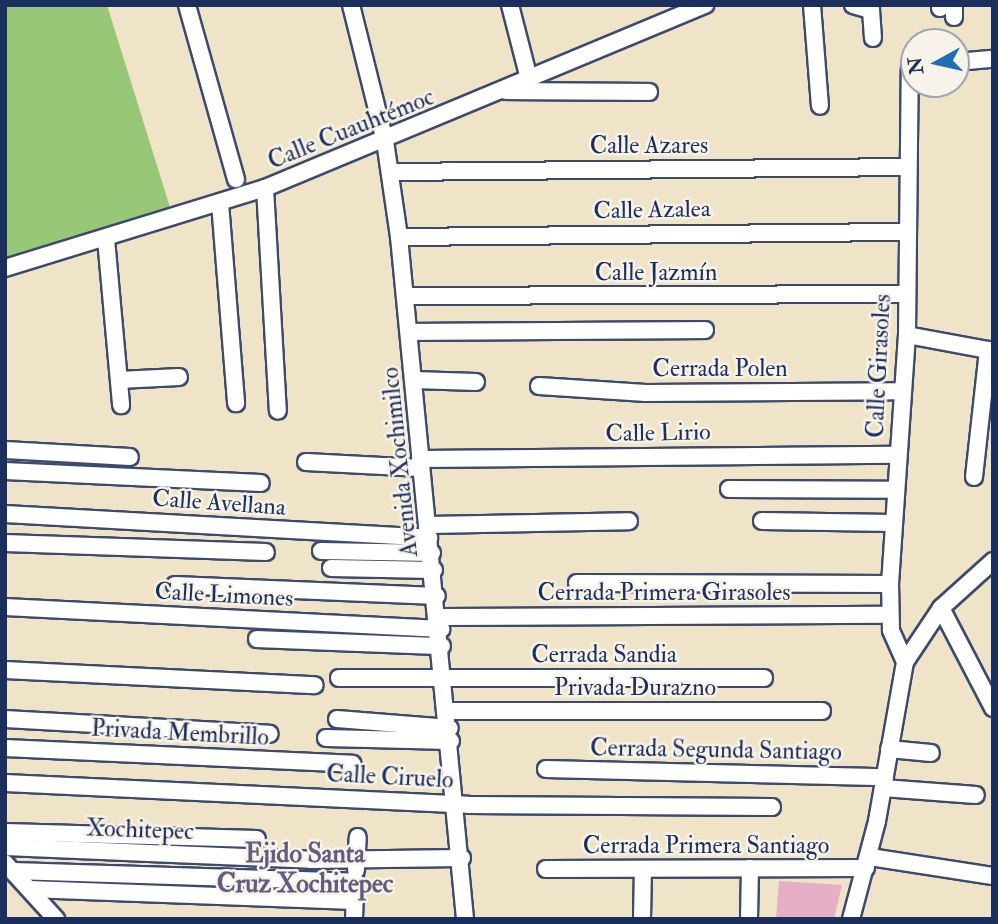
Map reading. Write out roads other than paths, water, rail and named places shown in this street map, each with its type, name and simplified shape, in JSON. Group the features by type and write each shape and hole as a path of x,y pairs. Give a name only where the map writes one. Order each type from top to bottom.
{"street":[{"path":"187,5 236,179"},
{"name":"Avenida Xochimilco","path":"351,5 391,172 441,631 466,919"},
{"path":"510,5 529,79"},
{"path":"812,5 820,106"},
{"path":"853,5 874,14 873,38"},
{"name":"Calle Cuauhtémoc","path":"5,268 265,188 385,141 703,6"},
{"path":"970,61 993,59"},
{"path":"504,90 649,92"},
{"name":"Calle Girasoles","path":"905,662 890,615 890,584 893,490 907,335 906,232 911,98"},
{"name":"Calle Azares","path":"391,172 908,167"},
{"path":"265,188 278,411"},
{"path":"220,203 236,404"},
{"name":"Calle Azalea","path":"399,237 906,232"},
{"path":"106,239 121,405"},
{"name":"Calle Jazmín","path":"406,296 906,294"},
{"path":"409,332 705,330"},
{"path":"907,335 990,350 974,477"},
{"path":"119,380 179,377"},
{"path":"414,380 476,382"},
{"name":"Cerrada Polen","path":"539,386 646,393 901,391"},
{"path":"5,450 130,457"},
{"name":"Calle Lirio","path":"306,462 421,464 896,455"},
{"path":"5,471 261,483"},
{"path":"729,489 893,490"},
{"name":"Calle Avellana","path":"5,514 430,539"},
{"path":"321,551 629,521"},
{"path":"762,521 893,523"},
{"path":"5,543 266,552"},
{"path":"852,919 868,862 905,662 941,608 993,561"},
{"path":"331,568 434,570"},
{"name":"Cerrada Primera Girasoles","path":"577,583 890,584"},
{"path":"174,585 437,596"},
{"name":"Calle Limones","path":"5,607 441,631"},
{"path":"941,608 993,708"},
{"name":"Cerrada Primera Girasoles","path":"441,631 890,615"},
{"path":"257,639 441,631"},
{"path":"5,670 315,685"},
{"name":"Cerrada Sandia","path":"339,678 764,678"},
{"name":"Privada Durazno","path":"448,711 822,712"},
{"path":"5,719 270,734"},
{"path":"337,719 450,735"},
{"path":"326,738 450,735"},
{"name":"Privada Membrillo","path":"5,748 353,764"},
{"path":"889,749 931,753"},
{"name":"Cerrada Segunda Santiago","path":"546,769 884,782 976,795"},
{"name":"Calle Ciruelo","path":"5,783 457,802 772,807"},
{"path":"5,832 257,839"},
{"path":"354,919 358,837"},
{"name":"Xochitepec","path":"5,847 357,860 462,858"},
{"name":"Cerrada Primera Santiago","path":"546,869 750,868 868,862 993,876"},
{"path":"749,919 750,868"},
{"path":"642,919 643,869"},
{"path":"7,871 356,882"},
{"path":"7,871 28,888 56,919"},
{"path":"28,888 355,901"}],"district":[{"name":"Ejido Santa Cruz Xochitepec","path":"305,870"}]}
